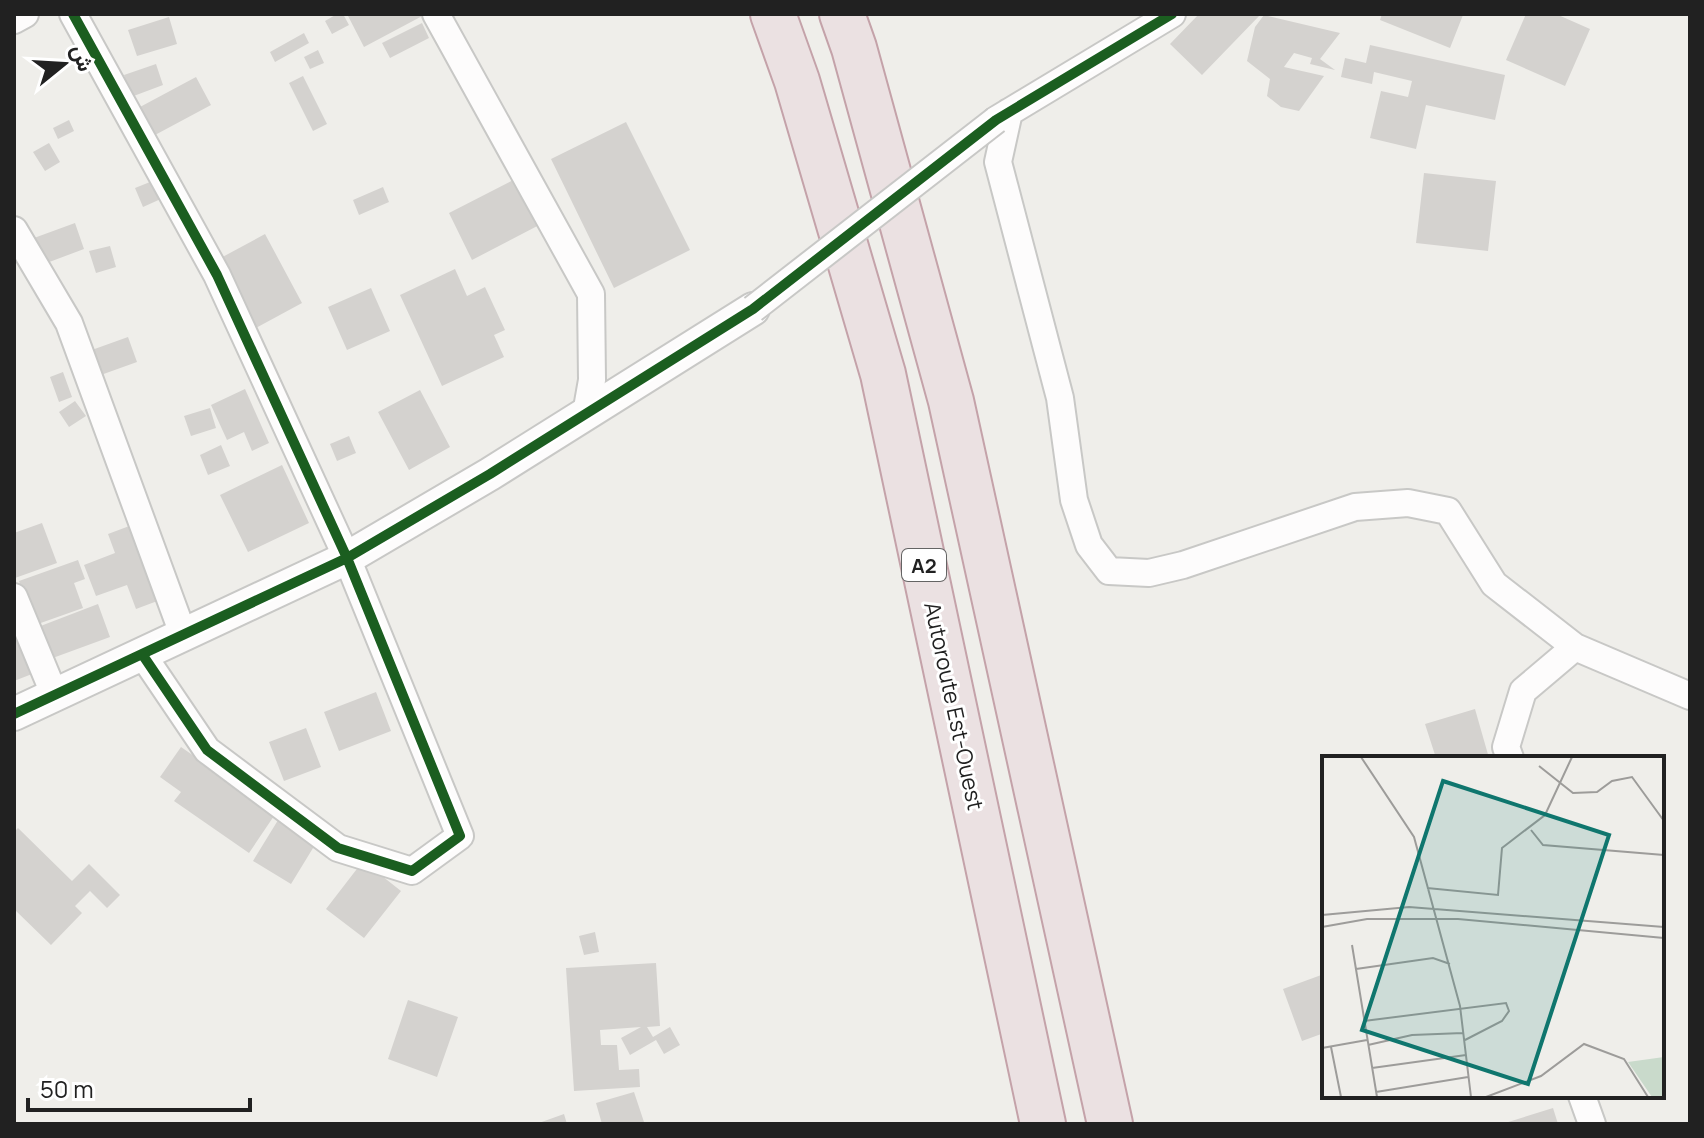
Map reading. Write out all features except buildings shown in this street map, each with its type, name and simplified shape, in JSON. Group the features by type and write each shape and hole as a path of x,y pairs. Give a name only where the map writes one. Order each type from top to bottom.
{"highway":[{"name":"Autoroute Est-Ouest","path":"773,14 797,81 883,374 1043,1124"},
{"path":"842,14 951,401 1110,1124"}],"street":[{"path":"14,20 25,14"},
{"path":"73,14 217,275 347,558 460,836 412,871 338,848 207,750 142,654"},
{"path":"436,14 591,294 592,380 586,414"},
{"path":"14,714 347,558 586,414 753,309 1003,116 1172,14"},
{"path":"1003,116 998,162 1060,398 1074,500 1089,545 1109,571 1149,573 1183,565 1355,507 1408,503 1448,511 1494,584 1575,647 1690,696"},
{"path":"14,230 69,323 183,634"},
{"path":"14,597 55,696"},
{"path":"1509,756 1506,747 1523,691 1575,647"},
{"path":"1583,1098 1592,1124"}],"cycle path":[{"path":"73,14 217,275 347,558 460,836 412,871 338,848 207,750 142,654"},
{"path":"14,714 347,558 490,474 753,309 996,120 1172,14"}]}
